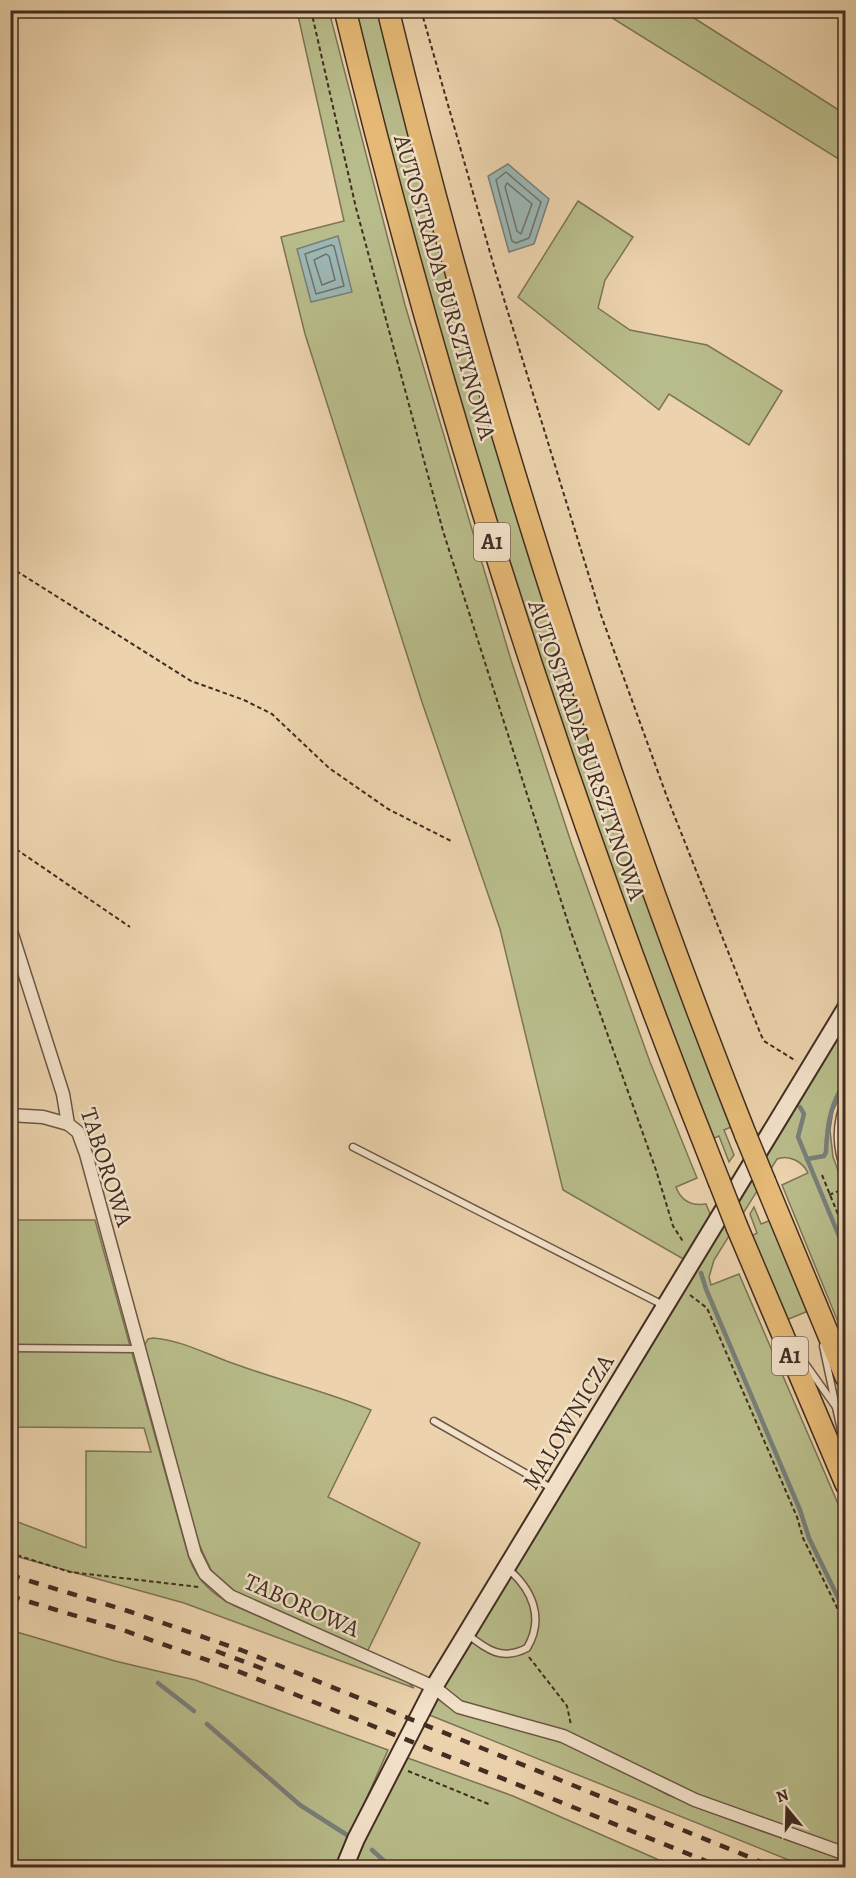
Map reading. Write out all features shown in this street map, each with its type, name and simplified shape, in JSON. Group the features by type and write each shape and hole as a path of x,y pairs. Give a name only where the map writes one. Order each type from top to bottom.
{"highway":[{"name":"AUTOSTRADA BURSZTYNOWA","path":"345,10 415,283 518,628 607,890 737,1227 846,1484"},
{"name":"AUTOSTRADA BURSZTYNOWA","path":"388,10 447,238 552,596 646,874 746,1136 815,1307 846,1377"}],"street":[{"name":"TABOROWA","path":"10,928 63,1094 68,1124 78,1132 82,1143 195,1554 205,1574 219,1589 243,1604 434,1687 459,1707 569,1739 695,1800 846,1854"},
{"name":"MALOWNICZA","path":"344,1868 434,1687 846,1008"},
{"path":"10,1115 43,1117 68,1124"}],"lane":[{"path":"846,1098 838,1122 837,1141 846,1174"},
{"path":"353,1147 666,1307"},
{"path":"815,1307 846,1454"},
{"path":"776,1322 846,1421"},
{"path":"10,1348 140,1349"},
{"path":"434,1421 554,1490"},
{"path":"466,1634 495,1654 506,1655 524,1649 533,1637 536,1612 530,1593 522,1581 507,1568"}],"path":[{"path":"310,10 356,208 442,531 529,804 673,1226 679,1238 698,1251"},
{"path":"421,10 495,270 586,570 663,787 764,1041 808,1069"},
{"path":"10,567 191,681 244,700 272,714 329,768 388,809 451,841"},
{"path":"10,845 130,927"},
{"path":"822,1175 846,1233"},
{"path":"829,1195 846,1188"},
{"path":"678,1287 707,1308 797,1516 802,1538 846,1626"},
{"path":"10,1553 70,1572 219,1589"},
{"path":"524,1649 567,1706 570,1717 569,1739"},
{"path":"394,1765 491,1805"}],"green space":[{"path":"297,11 329,11 405,305 511,660 572,845 650,1062 697,1178 676,1187 688,1202 706,1204 711,1216 685,1260 563,1190 500,929 422,702 305,334 281,237 344,221"},
{"path":"354,11 379,11 407,121 731,1127 724,1130 734,1155 729,1162 719,1136 710,1140 599,838 521,610 440,338"},
{"path":"601,11 683,11 845,114 845,163"},
{"path":"578,201 633,237 605,280 598,308 630,330 707,345 782,391 749,445 669,394 659,410 518,297"},
{"path":"845,1021 845,1086 833,1111 830,1130 833,1157 845,1189 845,1339 782,1185 808,1173 803,1165 795,1160 777,1159 714,1260 709,1277 711,1285 739,1274 845,1520 845,1848 680,1790 565,1731 459,1701 441,1689"},
{"path":"754,1207 761,1224 771,1220 808,1311 784,1321 750,1237 757,1233 750,1214"},
{"path":"11,1220 95,1220 189,1558 201,1581 219,1597 235,1606 406,1680 414,1688 184,1603 11,1555 10,1519 86,1548 86,1451 151,1452 144,1428 11,1427"},
{"path":"148,1339 183,1344 371,1410 328,1497 420,1543 367,1652 239,1596 212,1572 198,1542 144,1346"},
{"path":"10,1630 115,1661 195,1680 388,1750 336,1867 11,1867"},
{"path":"436,1698 452,1709 539,1734 585,1751 668,1795 845,1858 845,1867 806,1867 427,1714"},
{"path":"405,1757 513,1796 675,1867 351,1868"}],"water":[{"path":"508,164 549,199 534,244 509,252 488,176"},
{"path":"338,236 352,292 311,302 297,249"}],"waterway":[{"path":"807,1159 824,1156 833,1106 846,1081"},
{"path":"800,1107 804,1114 798,1137 846,1253"},
{"path":"701,1273 800,1510 809,1538 846,1614"},
{"path":"158,1683 194,1711"},
{"path":"207,1724 300,1805 347,1835"},
{"path":"372,1850 392,1868"}],"railway":[{"path":"10,1575 128,1611 241,1650 776,1868"},
{"path":"10,1596 123,1630 235,1670 723,1868"},
{"path":"216,1651 266,1670"}]}
